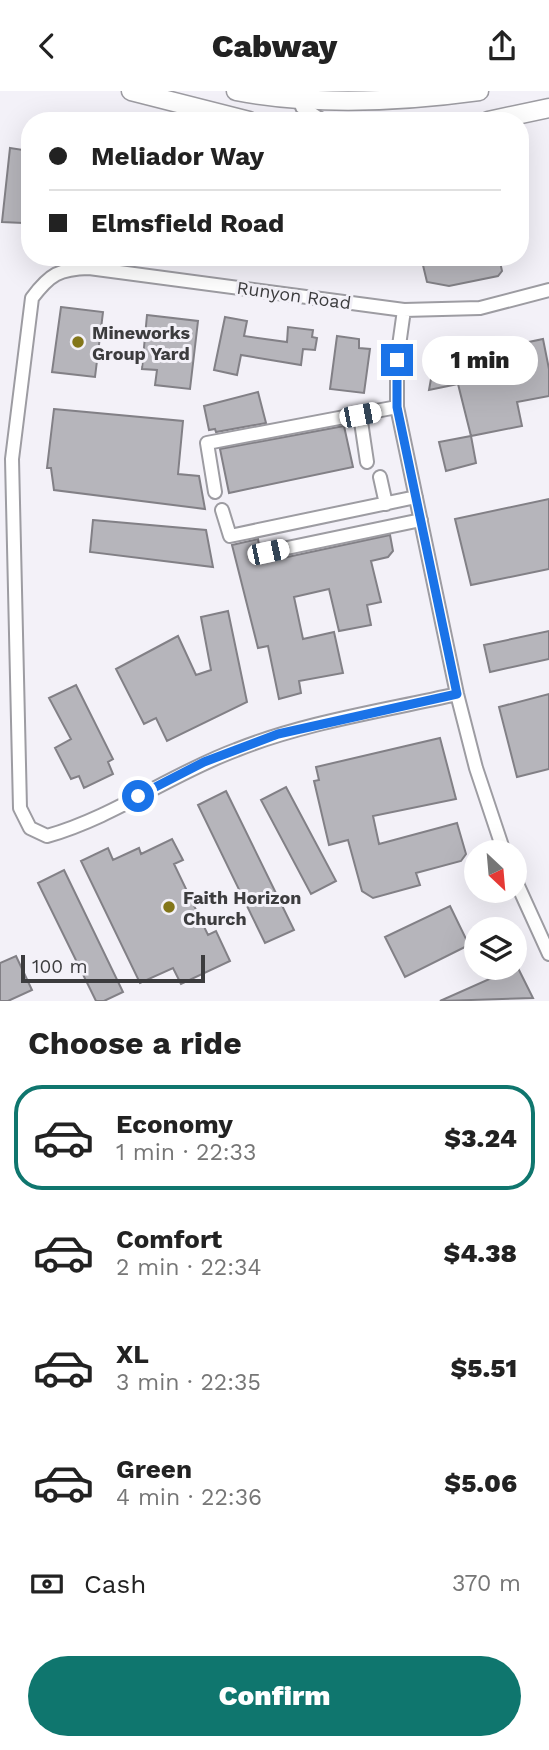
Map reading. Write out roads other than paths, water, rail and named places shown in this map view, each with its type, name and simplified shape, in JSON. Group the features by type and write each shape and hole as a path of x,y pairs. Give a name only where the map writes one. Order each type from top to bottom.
{"highway":[{"path":"131,91 214,112"},
{"path":"236,91 299,95 407,95 479,91"},
{"path":"529,112 549,108"}],"street":[{"path":"299,95 302,107 310,112"},
{"name":"Runyon Road","path":"457,694 278,734 204,762 72,829 47,836 30,828 20,808 12,459 33,298 43,283 63,268 89,268 404,310 480,308 549,290"},
{"path":"404,310 397,360 397,407 457,694 476,768 500,840"},
{"path":"215,492 207,443 397,407"},
{"path":"360,415 367,462"},
{"path":"380,477 386,504"},
{"path":"222,510 230,536 416,497"},
{"path":"268,552 421,520"},
{"path":"526,903 549,954"}],"place":[{"name":"Mineworks Group Yard","path":"78,342"},
{"name":"Faith Horizon Church","path":"169,907"}]}
